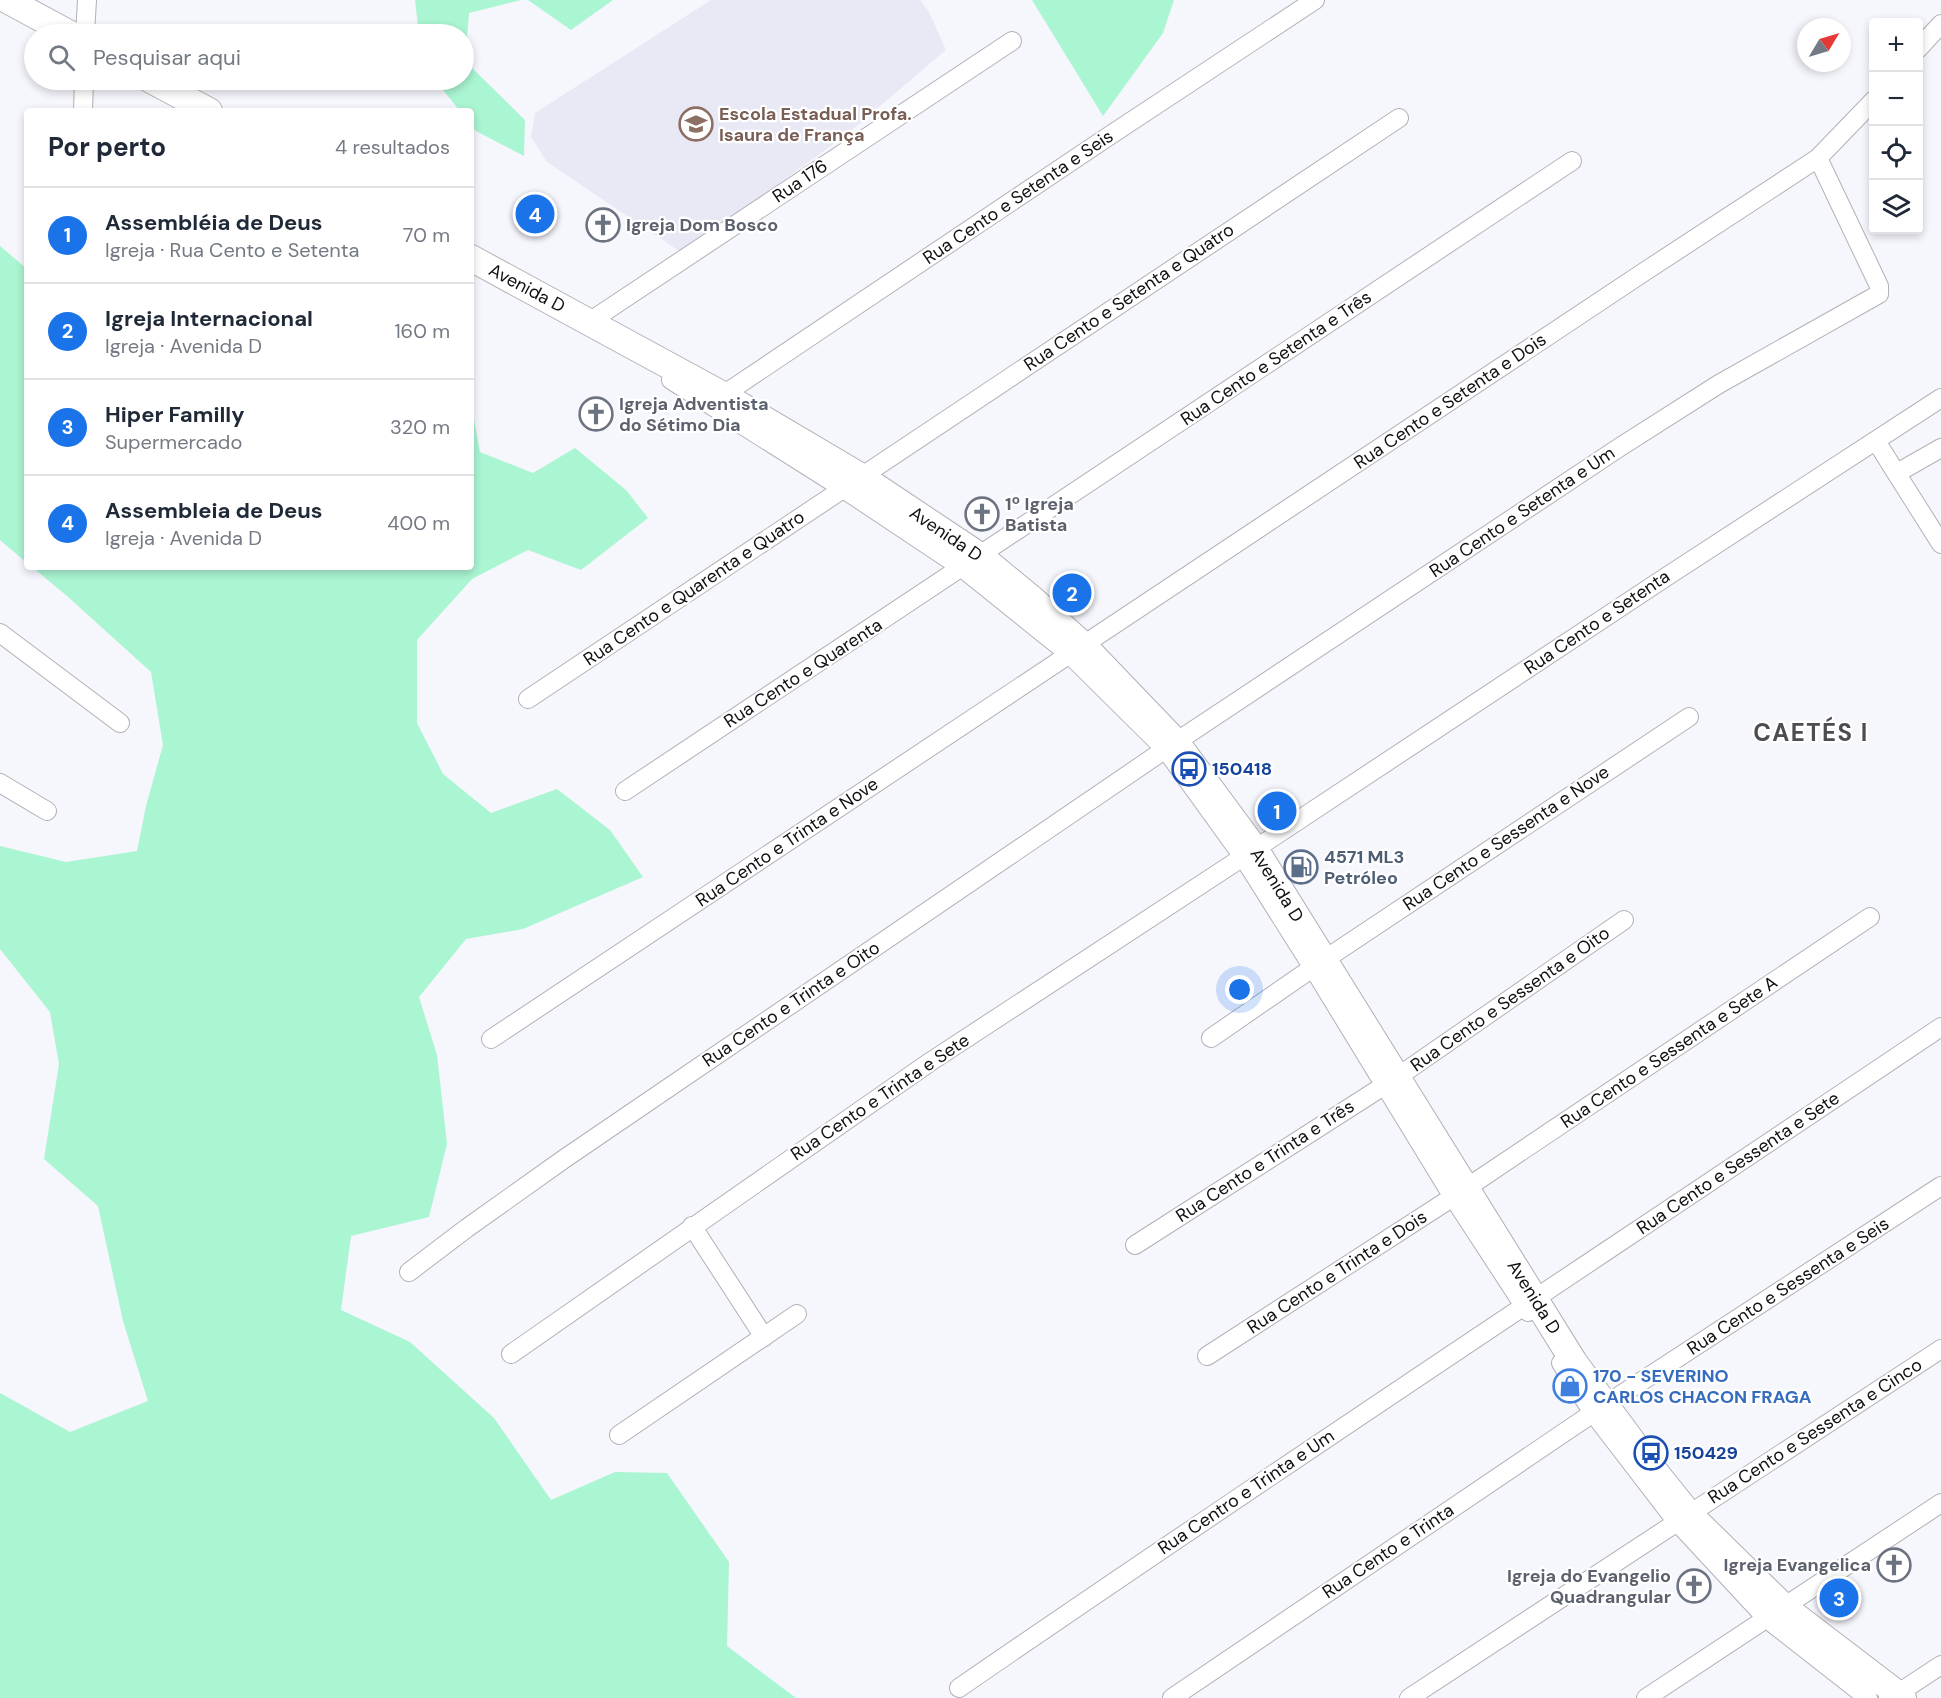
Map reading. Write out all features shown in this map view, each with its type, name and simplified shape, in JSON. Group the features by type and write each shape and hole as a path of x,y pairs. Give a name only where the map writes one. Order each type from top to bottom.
{"street":[{"path":"7,0 51,24"},
{"path":"86,24 87,0"},
{"name":"Rua Cento e Setenta e Seis","path":"723,395 1315,0"},
{"path":"1923,44 1941,24"},
{"name":"Rua 176","path":"586,326 1012,41"},
{"path":"83,108 84,90"},
{"path":"170,90 203,108"},
{"name":"Rua Cento e Setenta e Dois","path":"1076,650 1818,158 1869,105"},
{"name":"Rua Cento e Setenta e Quatro","path":"851,482 1399,118"},
{"name":"Rua Cento e Setenta e Um","path":"1171,746 1671,414 1767,356 1877,295 1880,289 1818,158"},
{"name":"Rua Cento e Setenta e Três","path":"971,562 1572,161"},
{"name":"Avenida D","path":"474,260 677,383 851,482"},
{"name":"Avenida D","path":"586,326 723,395 971,562 1031,598 1076,650 1171,746 1249,854 1530,1303 1574,1362 1599,1409 1683,1517 1775,1613 1868,1698"},
{"name":"Rua Cento e Setenta","path":"1249,854 1666,577 1941,398"},
{"path":"1876,441 1941,544"},
{"path":"1897,473 1941,448"},
{"name":"Rua Cento e Quarenta e Quatro","path":"528,699 851,482"},
{"name":"Rua Cento e Quarenta","path":"625,791 971,562"},
{"path":"0,633 120,723"},
{"name":"Rua Cento e Trinta e Nove","path":"491,1039 1076,650"},
{"name":"Rua Cento e Sessenta e Nove","path":"1211,1038 1689,717"},
{"name":"Rua Cento e Trinta e Oito","path":"410,1272 573,1152 1171,746"},
{"path":"0,783 47,811"},
{"name":"Rua Cento e Trinta e Sete","path":"511,1354 930,1062 1249,854"},
{"name":"Rua Cento e Sessenta e Sete A","path":"1460,1192 1870,916"},
{"name":"Rua Cento e Sessenta e Oito","path":"1389,1081 1624,920"},
{"name":"Rua Cento e Sessenta e Sete","path":"1530,1303 1941,1027"},
{"name":"Rua Cento e Trinta e Três","path":"1135,1245 1389,1081"},
{"name":"Rua Cento e Sessenta e Seis","path":"1599,1409 1941,1186"},
{"name":"Rua Cento e Trinta e Dois","path":"1207,1356 1460,1192"},
{"path":"692,1226 764,1337"},
{"name":"Rua Centro e Trinta e Um","path":"959,1688 1195,1525 1530,1303"},
{"path":"619,1435 797,1314"},
{"name":"Rua Cento e Sessenta e Cinco","path":"1408,1698 1941,1349"},
{"name":"Rua Cento e Trinta","path":"1172,1698 1599,1409"},
{"path":"1646,1698 1941,1503"},
{"name":"Avenida D","path":"1775,1613 1895,1697"},
{"path":"1895,1697 1941,1665"}],"shaded area":[{"name":"Escola Estadual Profa. Isaura de França","path":"711,0 920,0 929,12 946,50 846,135 682,253 547,162 531,137 535,113"}],"green space":[{"path":"415,0 521,0 469,13 468,24 418,24"},
{"path":"528,0 613,0 571,30"},
{"path":"1032,0 1174,0 1163,33 1103,116"},
{"path":"474,70 525,120 524,156 476,131 474,108 458,108 443,90 474,90"},
{"path":"0,246 24,266 24,560 0,540"},
{"path":"474,420 480,452 533,473 575,448 626,490 648,518 581,570 528,550 472,579 417,640 417,723 443,774 491,813 557,789 610,830 643,877 523,929 466,939 419,997 437,1055 447,1144 429,1217 351,1236 341,1310 410,1342 494,1418 551,1500 615,1472 667,1473 729,1562 727,1646 796,1698 0,1698 0,1393 70,1432 148,1401 123,1321 98,1206 44,1159 59,1064 50,1012 0,949 0,846 66,862 137,851 146,806 163,745 151,672 36,570 474,570"}],"place":[{"name":"Escola Estadual Profa. Isaura de França","path":"696,124"},
{"name":"Assembleia de Deus","path":"535,214"},
{"name":"Igreja Dom Bosco","path":"603,225"},
{"name":"Igreja Adventista do Sétimo Dia","path":"596,414"},
{"name":"1º Igreja Batista","path":"982,514"},
{"name":"Igreja Internacional","path":"1072,593"},
{"name":"150418","path":"1189,769"},
{"name":"Assembléia de Deus","path":"1277,811"},
{"name":"4571 ML3 Petróleo","path":"1301,867"},
{"name":"170 - SEVERINO CARLOS CHACON FRAGA","path":"1570,1386"},
{"name":"150429","path":"1651,1453"},
{"name":"Igreja Evangelica","path":"1894,1565"},
{"name":"Igreja do Evangelio Quadrangular","path":"1694,1586"},
{"name":"Hiper Familly","path":"1839,1598"}],"district":[{"name":"CAETÉS I","path":"1811,733"}]}
